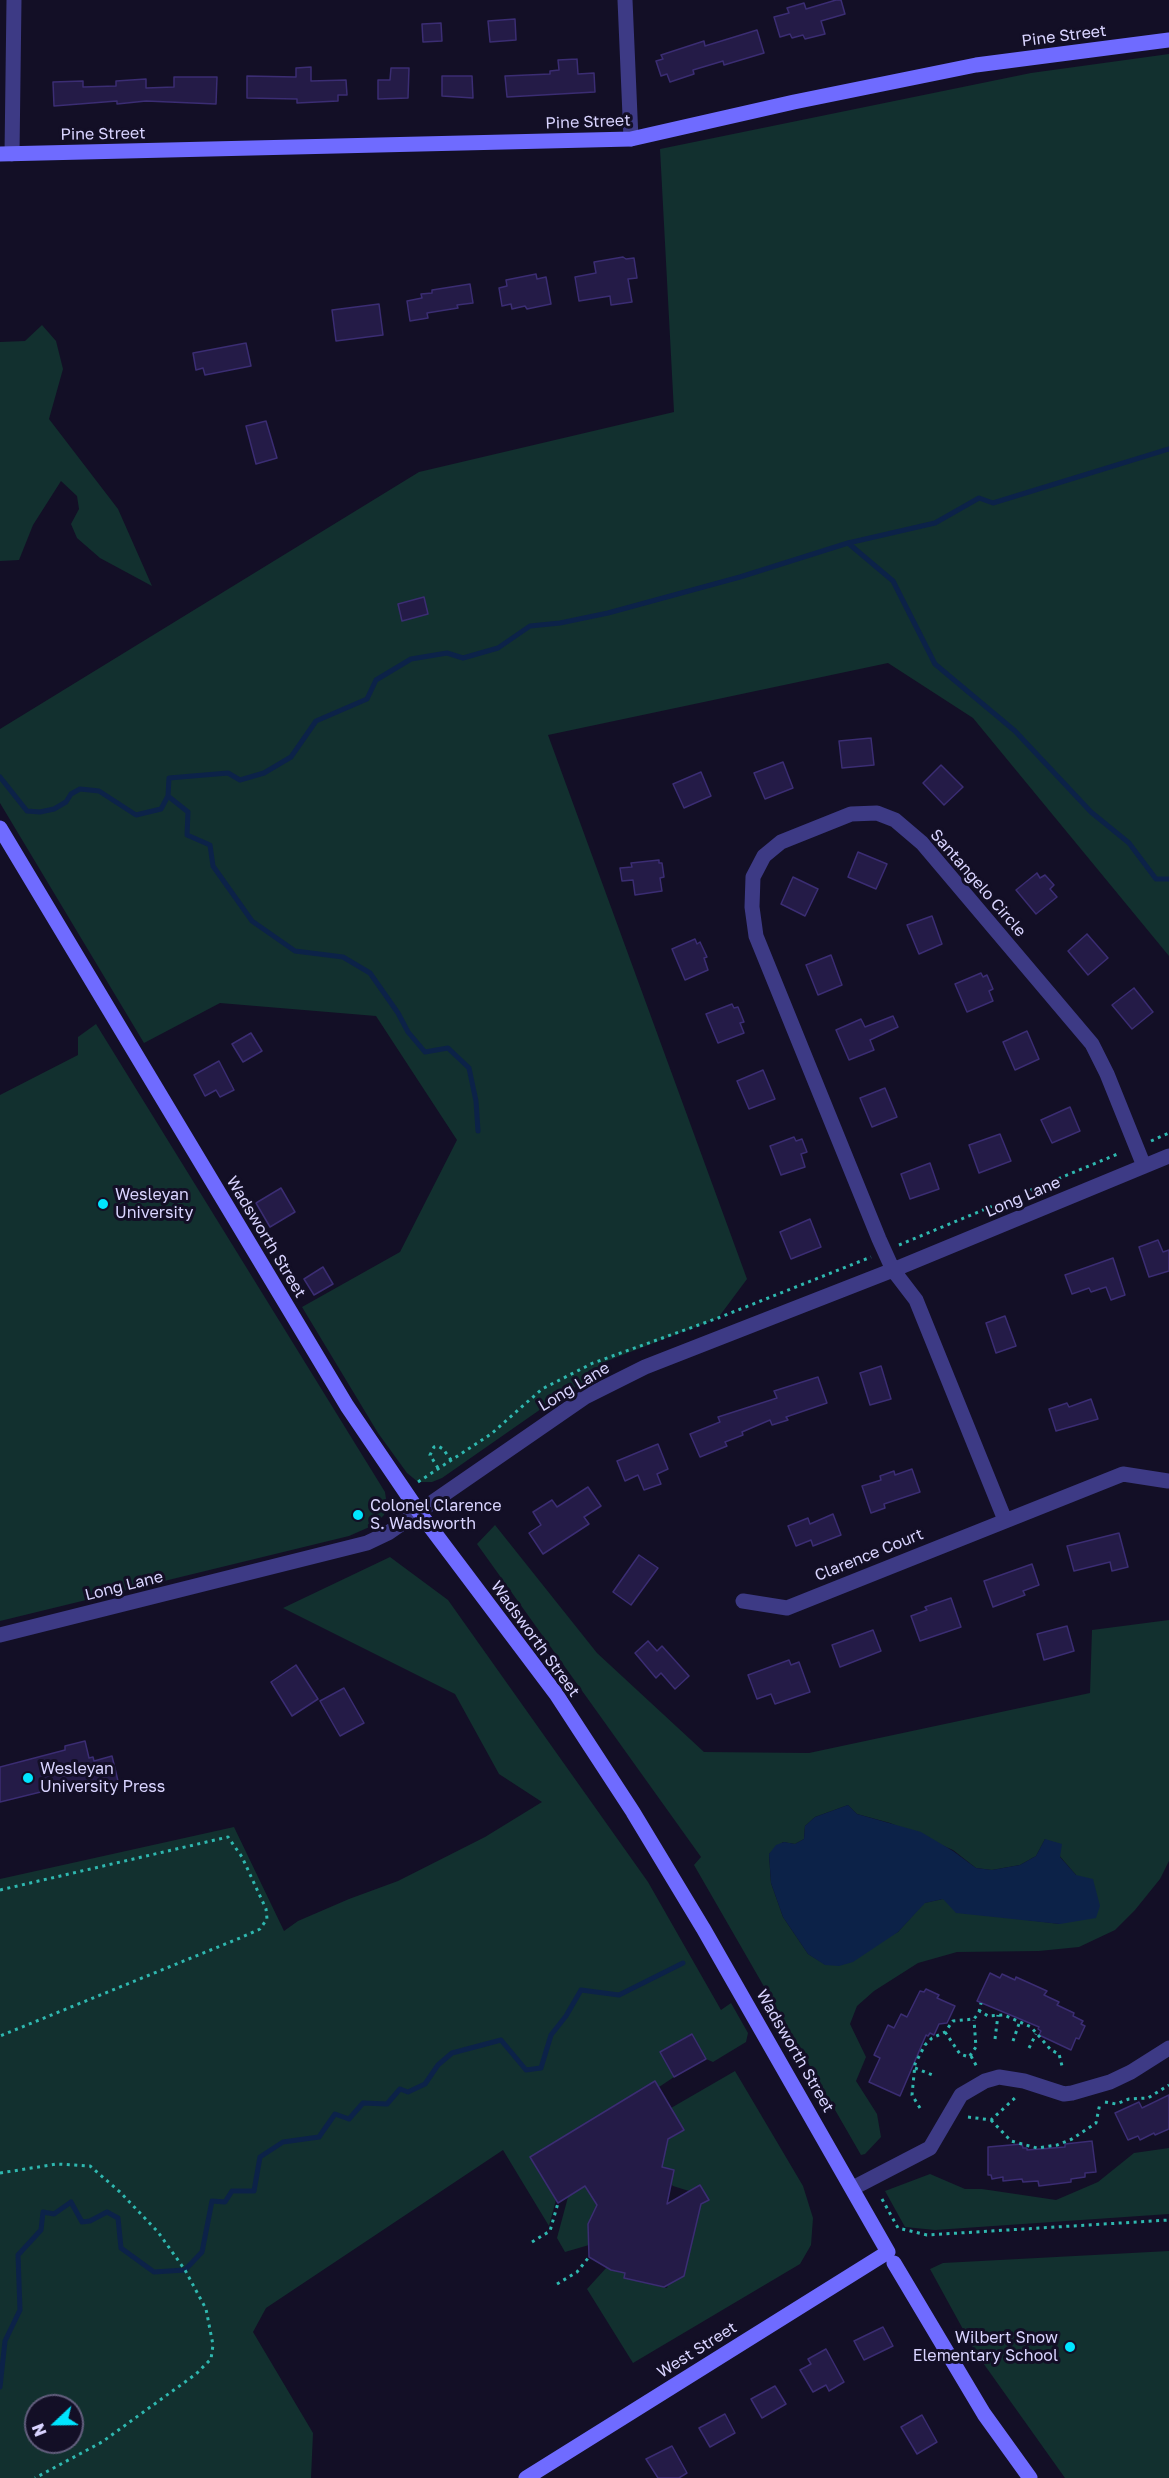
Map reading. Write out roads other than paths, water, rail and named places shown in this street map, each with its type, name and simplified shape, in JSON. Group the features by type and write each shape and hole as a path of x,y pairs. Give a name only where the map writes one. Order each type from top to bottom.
{"street":[{"path":"6,154 14,0"},
{"path":"625,0 631,140"},
{"name":"Pine Street","path":"6,154 631,140 794,102 976,65 1169,40"},
{"name":"Santangelo Circle","path":"893,1270 756,936 752,907 753,878 764,856 781,842 851,814 877,813 895,820 922,843 1092,1044 1107,1074 1144,1166"},
{"name":"Wadsworth Street","path":"0,828 347,1406 419,1512 556,1695 633,1812 703,1928 891,2258 984,2414 1030,2478"},
{"name":"Long Lane","path":"0,1635 348,1549 388,1533 585,1397 645,1367 893,1270 1169,1156"},
{"path":"893,1270 916,1300 1005,1520"},
{"name":"Clarence Court","path":"743,1601 787,1608 1123,1474 1167,1482"},
{"path":"853,2188 930,2148 961,2095 985,2080 999,2077 1030,2083 1064,2094 1110,2082 1131,2072 1169,2048"},
{"name":"West Street","path":"526,2478 891,2258"}],"water":[{"path":"848,1805 857,1814 921,1832 976,1868 992,1870 1020,1865 1036,1856 1045,1839 1062,1844 1060,1857 1076,1875 1093,1879 1100,1906 1096,1918 1060,1924 956,1913 943,1899 925,1903 898,1932 853,1962 839,1966 825,1965 808,1954 783,1917 771,1883 769,1854 776,1845 784,1842 795,1844 804,1839 805,1826 815,1817"}],"waterway":[{"path":"0,777 27,811 40,812 54,809 80,789 99,791 136,815 161,809 168,796 169,778 228,773 240,780 264,773 291,757 316,721 367,699 376,680 411,659 447,653 463,658 498,648 530,626 560,623 608,613 740,577 848,543 935,523 979,498 993,503 1169,449"},
{"path":"848,543 893,581 935,664 1015,731 1091,812 1129,843 1156,879 1169,879"},
{"path":"168,796 188,812 187,835 210,845 213,866 252,921 295,951 343,957 370,973 398,1013 408,1032 425,1052 448,1048 469,1068 476,1101 478,1131"},
{"path":"0,2387 5,2341 20,2310 18,2255 41,2230 43,2212 54,2214 71,2202 82,2222 90,2221 107,2212 118,2218 121,2248 154,2272 185,2270 202,2252 212,2201 225,2202 232,2191 254,2191 260,2157 283,2142 319,2137 335,2114 349,2119 363,2103 387,2104 400,2089 408,2092 425,2084 438,2065 452,2053 501,2040 526,2070 541,2068 551,2035 566,2016 581,1990 619,1995 683,1963"}],"place":[{"name":"Wesleyan University","path":"103,1204"},
{"name":"Colonel Clarence S. Wadsworth","path":"358,1515"},
{"name":"Wesleyan University Press","path":"28,1778"},
{"name":"Wilbert Snow Elementary School","path":"1070,2347"}]}
